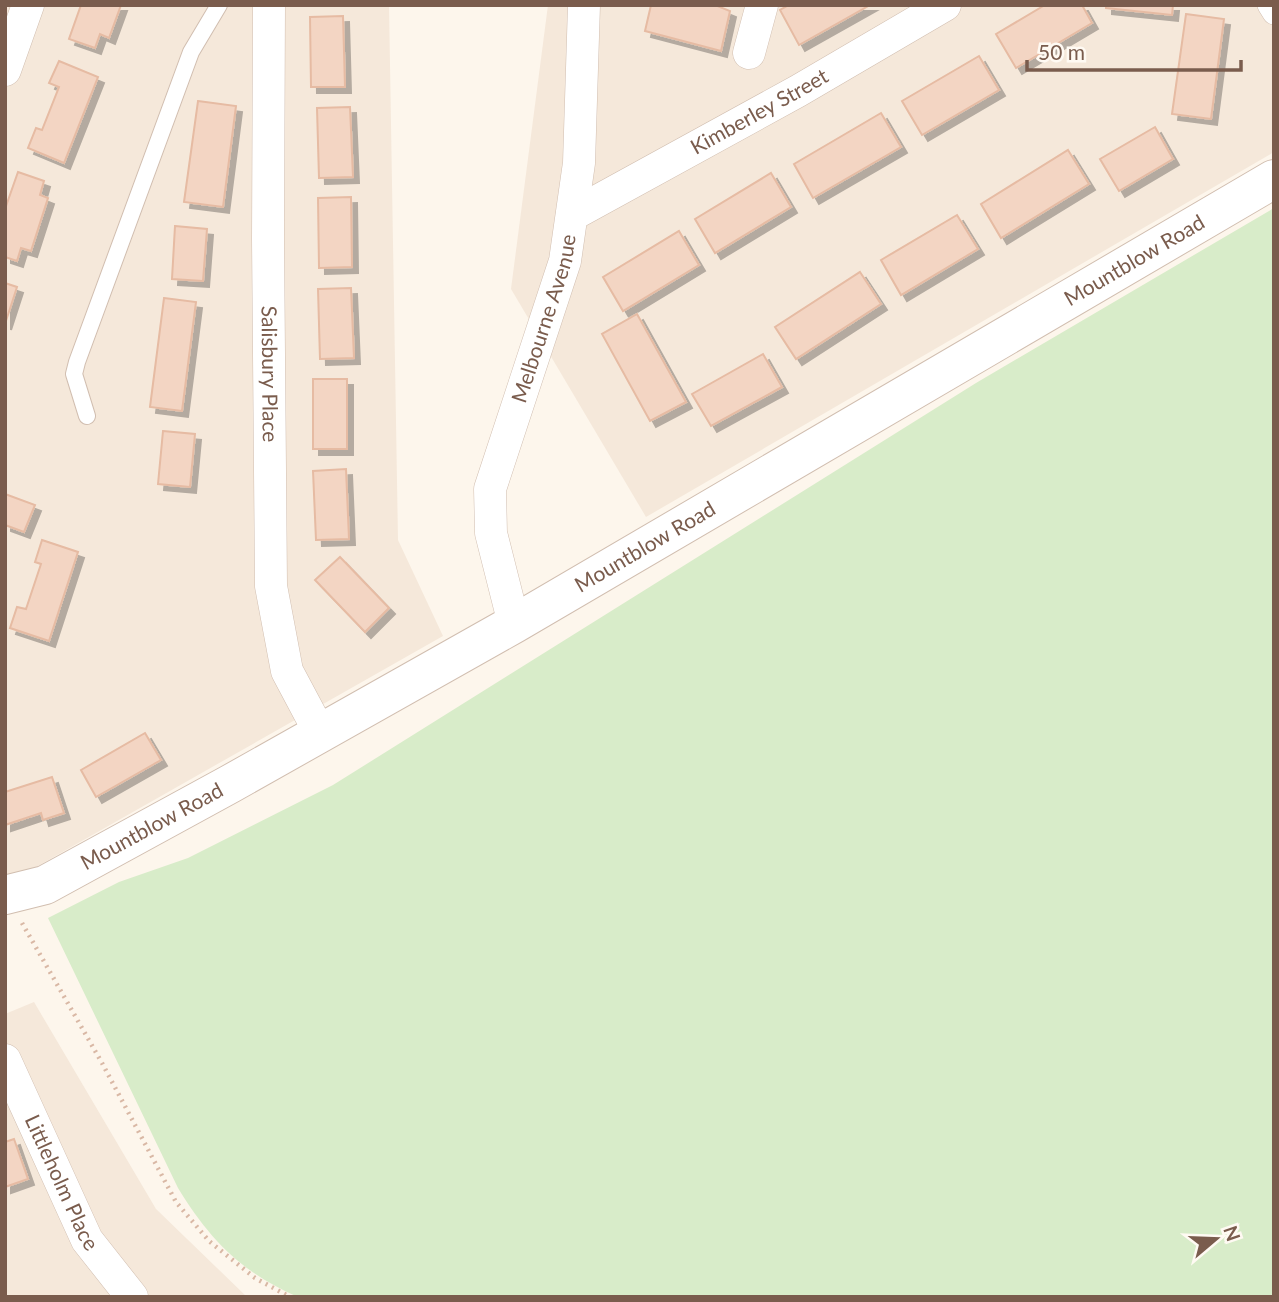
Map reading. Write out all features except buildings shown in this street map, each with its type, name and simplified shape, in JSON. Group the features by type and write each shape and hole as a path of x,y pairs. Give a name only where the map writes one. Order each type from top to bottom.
{"street":[{"path":"5,70 28,5"},
{"name":"Salisbury Place","path":"269,5 271,586 287,671 320,733"},
{"name":"Melbourne Avenue","path":"514,624 491,533 490,489 565,261 579,163 584,5"},
{"path":"749,53 762,5"},
{"name":"Kimberley Street","path":"572,215 798,91 945,5"},
{"path":"1269,5 1274,13"},
{"name":"Mountblow Road","path":"6,895 45,885 514,624 1274,179"},
{"name":"Littleholm Place","path":"5,1060 14,1102 88,1240 132,1297"}],"lane":[{"path":"87,416 74,374 77,362 191,52 219,5"}],"path":[{"path":"6,895 102,1063 176,1202 209,1241 254,1278 290,1297"}],"shaded area":[{"path":"5,5 389,5 398,540 443,636 29,871 5,876"},
{"path":"548,5 1274,5 1274,152 646,517 511,289"},
{"path":"34,1002 156,1209 247,1297 5,1297 5,1014"}],"green space":[{"path":"1274,208 1274,1297 298,1297 260,1277 215,1239 178,1188 48,918 119,882 188,858 333,785 976,383"}]}
